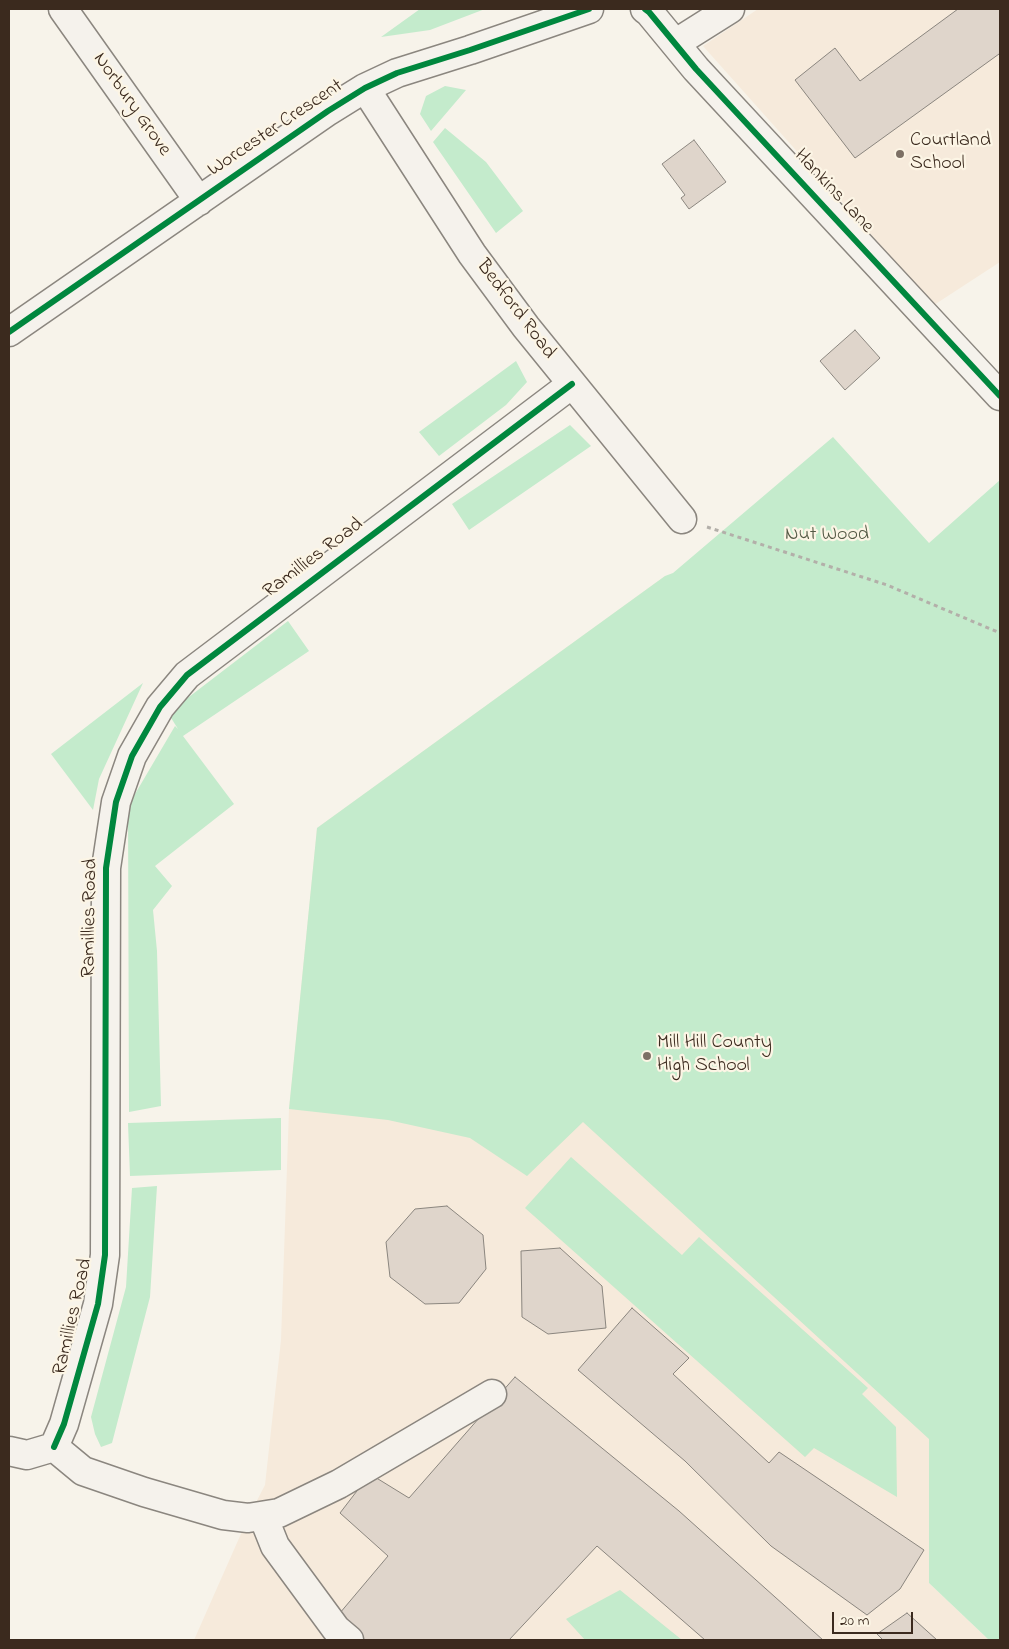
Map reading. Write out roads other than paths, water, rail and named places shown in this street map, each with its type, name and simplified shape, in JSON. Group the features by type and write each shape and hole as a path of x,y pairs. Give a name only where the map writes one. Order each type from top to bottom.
{"street":[{"name":"Norbury Grove","path":"63,9 199,201"},
{"name":"Worcester Crescent","path":"9,332 328,111 365,88 397,73 589,9"},
{"name":"Hankins Lane","path":"645,9 676,43 696,69 1000,396"},
{"path":"676,43 730,9"},
{"name":"Bedford Road","path":"365,88 472,254 526,327 682,519"},
{"name":"Ramillies Road","path":"54,1447 64,1424 98,1304 105,1256 106,868 116,802 132,756 160,707 187,675 572,384"},
{"path":"9,1452 27,1455 54,1447 83,1470 144,1492 223,1514 248,1518 279,1513 339,1484 492,1394"},
{"path":"263,1516 275,1546 336,1629 349,1640"}],"place":[{"name":"Courtland School","path":"900,154"},
{"name":"Mill Hill County High School","path":"647,1056"}],"park label":[{"name":"Nut Wood","path":"827,536"}]}
